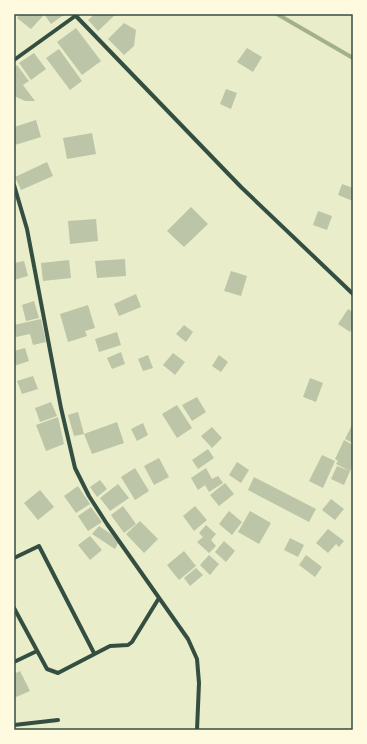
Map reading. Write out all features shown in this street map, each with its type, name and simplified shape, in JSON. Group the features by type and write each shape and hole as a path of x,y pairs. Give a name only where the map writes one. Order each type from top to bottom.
{"street":[{"path":"14,60 76,15 241,187 353,294"},
{"path":"14,185 27,229 61,408 75,468 89,496 188,640 197,659 199,683 197,730"},
{"path":"14,558 39,546 94,653"},
{"path":"14,608 47,669 58,673 110,646 128,645 132,642 159,598"},
{"path":"14,662 36,651"},
{"path":"14,725 58,720"}],"building":[{"path":"20,14 40,14 43,16 31,29 17,18"},
{"path":"44,14 65,14 51,24"},
{"path":"95,14 116,14 98,31 88,20"},
{"path":"124,23 136,30 134,46 124,55 108,39"},
{"path":"76,28 101,61 82,75 57,42"},
{"path":"247,48 262,57 253,72 237,62"},
{"path":"59,49 82,81 70,90 46,58"},
{"path":"34,53 46,69 31,80 19,63"},
{"path":"17,65 29,81 23,85 35,101 25,101 14,96 14,67"},
{"path":"226,89 237,93 231,109 220,104"},
{"path":"36,120 41,137 15,145 14,127"},
{"path":"92,133 96,154 67,159 63,138"},
{"path":"47,162 53,176 21,190 15,177"},
{"path":"342,184 353,188 353,201 338,195"},
{"path":"191,207 208,224 184,247 167,231"},
{"path":"318,211 332,216 327,230 313,225"},
{"path":"96,219 98,241 70,244 68,221"},
{"path":"125,259 126,276 97,278 95,261"},
{"path":"69,260 71,278 43,281 41,263"},
{"path":"24,261 28,276 14,280 14,263"},
{"path":"231,271 247,276 241,296 224,291"},
{"path":"136,294 141,307 119,316 114,304"},
{"path":"34,301 39,318 26,321 22,305"},
{"path":"88,305 95,328 85,331 87,336 68,342 60,314"},
{"path":"348,309 353,312 353,328 350,332 338,324"},
{"path":"41,319 46,342 33,345 30,334 16,337 14,325"},
{"path":"184,325 193,332 186,342 176,334"},
{"path":"117,332 121,345 99,352 95,339"},
{"path":"25,348 29,361 14,366 14,351"},
{"path":"121,352 125,364 112,369 107,358"},
{"path":"173,353 185,362 175,375 163,365"},
{"path":"148,355 153,368 143,371 138,359"},
{"path":"219,355 228,362 221,372 212,366"},
{"path":"33,376 38,389 22,394 17,381"},
{"path":"310,378 323,383 316,402 303,397"},
{"path":"197,397 206,412 192,421 182,405"},
{"path":"51,402 57,416 40,422 35,408"},
{"path":"177,405 192,428 177,438 162,414"},
{"path":"78,412 84,434 74,436 68,415"},
{"path":"58,417 64,444 46,451 36,425"},
{"path":"117,422 124,443 92,454 84,434"},
{"path":"143,423 148,435 137,441 131,429"},
{"path":"353,423 353,443 345,439"},
{"path":"212,427 222,438 212,448 201,436"},
{"path":"344,440 353,445 353,465 350,471 336,464 338,461 335,459"},
{"path":"208,449 214,458 198,469 192,460"},
{"path":"322,455 335,461 323,488 309,481"},
{"path":"159,458 169,477 154,485 144,466"},
{"path":"237,462 249,470 241,483 229,475"},
{"path":"337,466 350,471 344,485 331,479"},
{"path":"135,468 149,491 135,500 121,477"},
{"path":"206,468 212,479 218,476 223,483 209,492 205,485 198,490 191,478"},
{"path":"254,477 316,509 309,522 248,490"},
{"path":"100,480 107,489 97,497 90,487"},
{"path":"225,483 234,494 219,506 210,495"},
{"path":"118,484 129,498 110,511 100,498"},
{"path":"78,486 90,504 76,513 64,496"},
{"path":"40,490 54,507 38,520 24,503"},
{"path":"331,499 344,509 335,520 322,510"},
{"path":"123,506 136,524 124,533 111,515"},
{"path":"195,506 207,520 194,531 183,516"},
{"path":"91,507 102,522 88,531 78,516"},
{"path":"229,511 242,522 232,535 219,524"},
{"path":"250,511 271,523 259,544 238,532"},
{"path":"140,521 158,539 144,553 126,534"},
{"path":"206,525 216,534 211,540 216,546 209,553 197,542 203,537 199,533"},
{"path":"99,526 111,534 118,543 115,549 92,534"},
{"path":"328,529 344,541 339,547 336,544 328,553 316,543"},
{"path":"90,536 102,550 90,560 78,545"},
{"path":"290,538 304,545 298,557 284,550"},
{"path":"224,541 235,551 226,562 215,552"},
{"path":"184,551 196,566 179,580 167,565"},
{"path":"209,555 219,564 210,575 200,565"},
{"path":"306,555 322,567 315,577 299,565"},
{"path":"196,568 203,575 190,586 184,578"},
{"path":"20,671 30,691 14,698 14,674"}],"waterway":[{"path":"277,14 353,58"}]}
